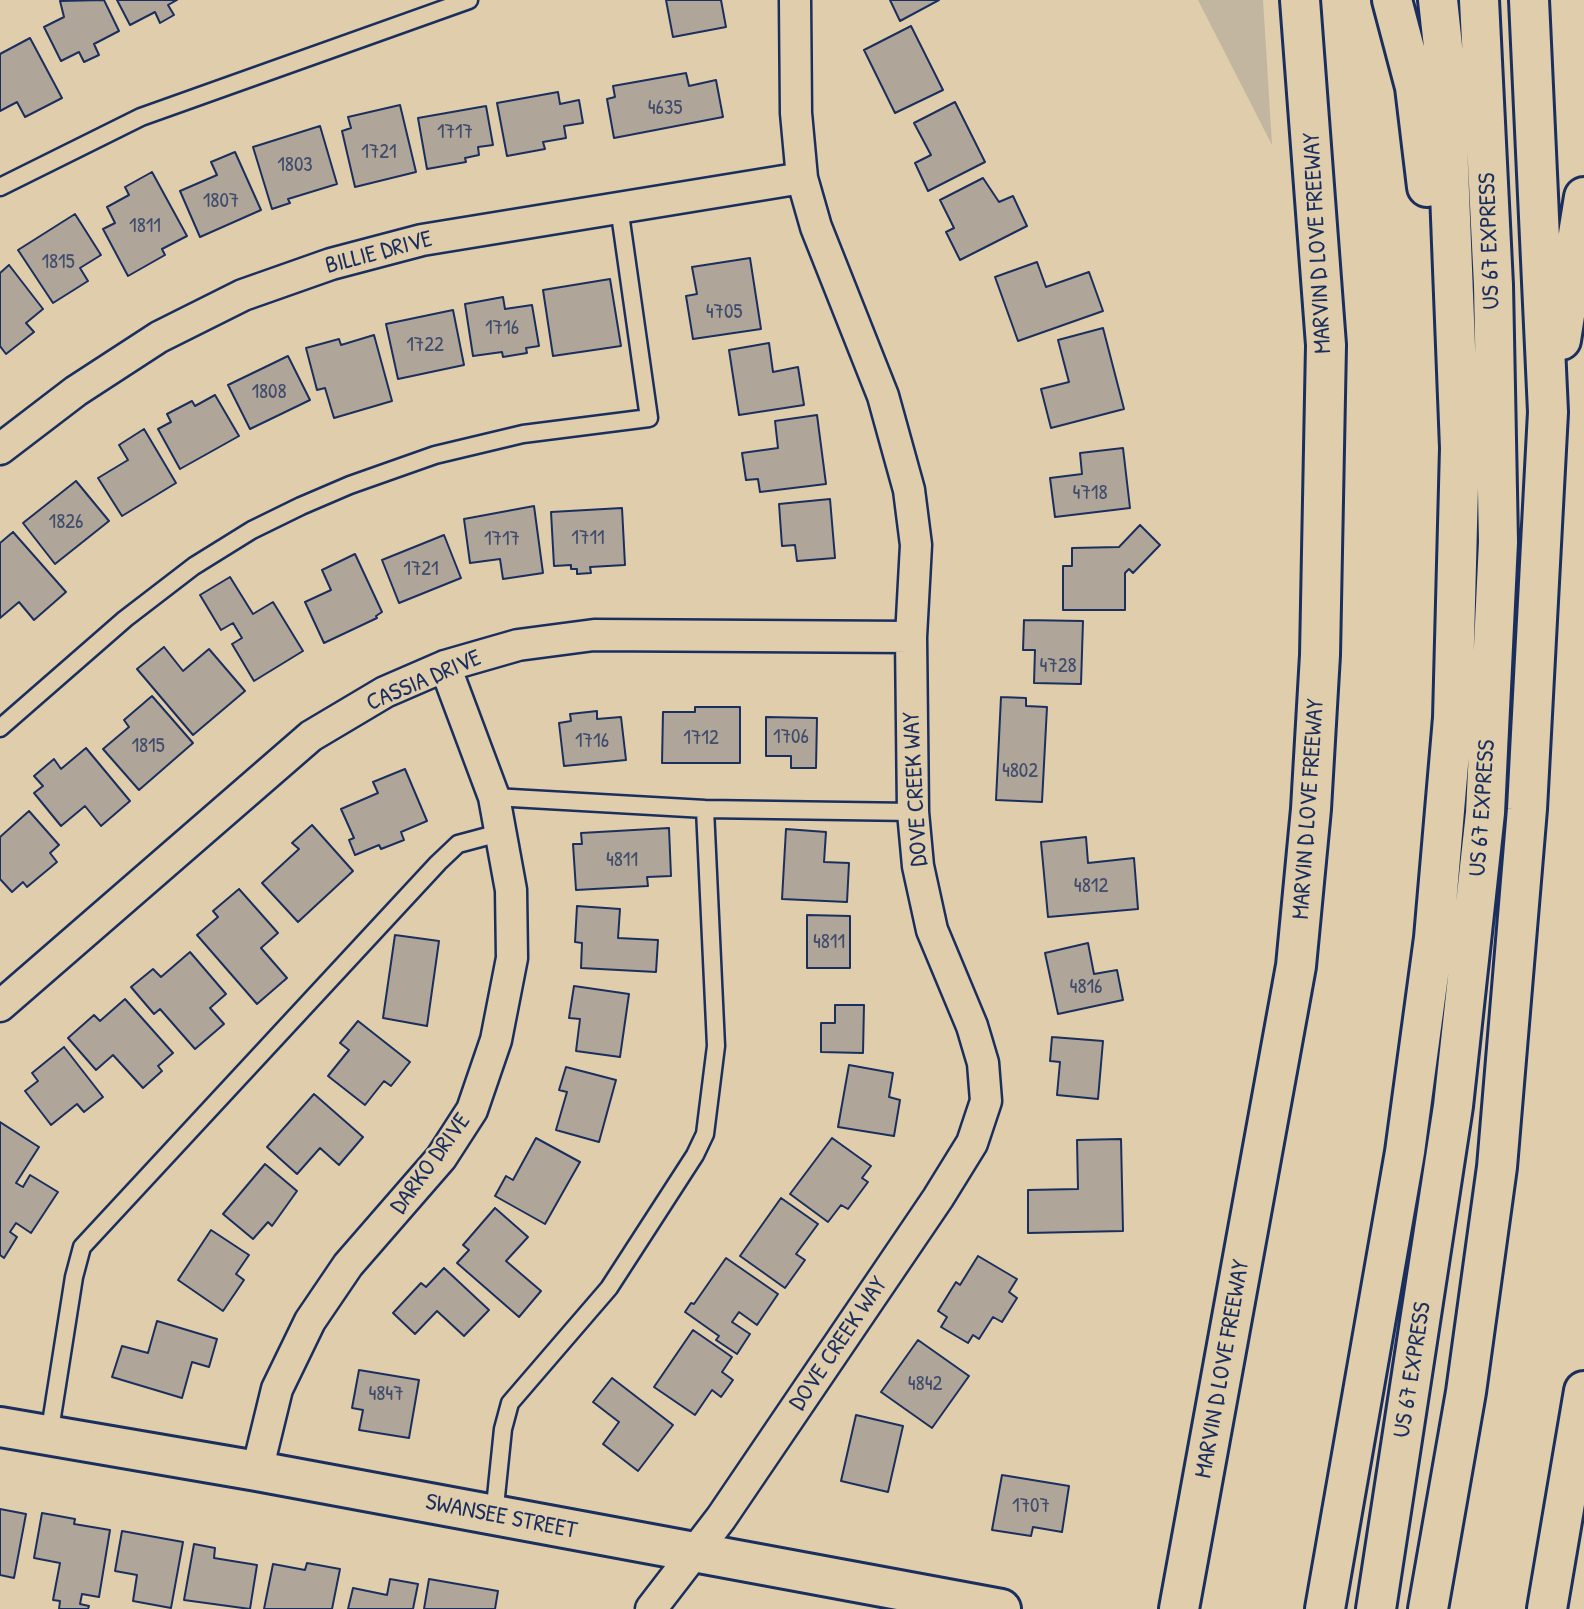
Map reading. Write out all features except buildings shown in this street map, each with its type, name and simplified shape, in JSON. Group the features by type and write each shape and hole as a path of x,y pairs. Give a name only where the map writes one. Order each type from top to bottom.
{"main road":[{"name":"MARVIN D LOVE FREEWAY","path":"1179,1609 1296,966 1311,808 1320,655 1326,345 1300,0"},
{"path":"1392,0 1415,87 1460,448"},
{"path":"1325,1609 1405,1152 1434,938 1454,718 1460,448 1445,65 1438,0"},
{"name":"US 67 EXPRESS","path":"1379,1591 1453,1106 1485,813 1498,542 1493,285 1479,0"},
{"path":"1431,1593 1466,1392 1497,1167 1526,822 1548,412 1529,0"},
{"path":"1548,412 1584,197"},
{"path":"1547,1609 1584,1391"},
{"name":"SWANSEE STREET","path":"0,1427 257,1471 691,1554 1001,1609"}],"street":[{"name":"DOVE CREEK WAY","path":"651,1609 721,1518 938,1198 972,1143 986,1101 983,1063 972,1026 932,930 918,866 913,812 911,637 916,545 909,490 899,447 858,331 816,227 802,178 796,113 795,0"},
{"name":"BILLIE DRIVE","path":"0,449 76,391 159,337 243,295 331,264 422,240 802,178"},
{"name":"CASSIA DRIVE","path":"0,1006 311,736 385,692 445,666 517,645 594,635 911,637"},
{"name":"DARKO DRIVE","path":"257,1471 276,1389 310,1321 348,1265 441,1158 472,1110 496,1040 512,958 511,890 503,832 494,797 445,666"}],"lane":[{"path":"0,187 141,117 258,73 469,0"},
{"path":"0,728 125,619 194,566 252,530 301,506 350,485 435,455 523,434 649,418 619,207"},
{"path":"494,797 705,809 913,812"},
{"path":"494,1516 503,1429 510,1403 609,1288 705,1134 716,1046 705,809"},
{"path":"49,1436 74,1277 82,1247 438,863 458,845 503,832"}],"shaded area":[{"path":"1198,0 1263,0 1272,145"}]}
